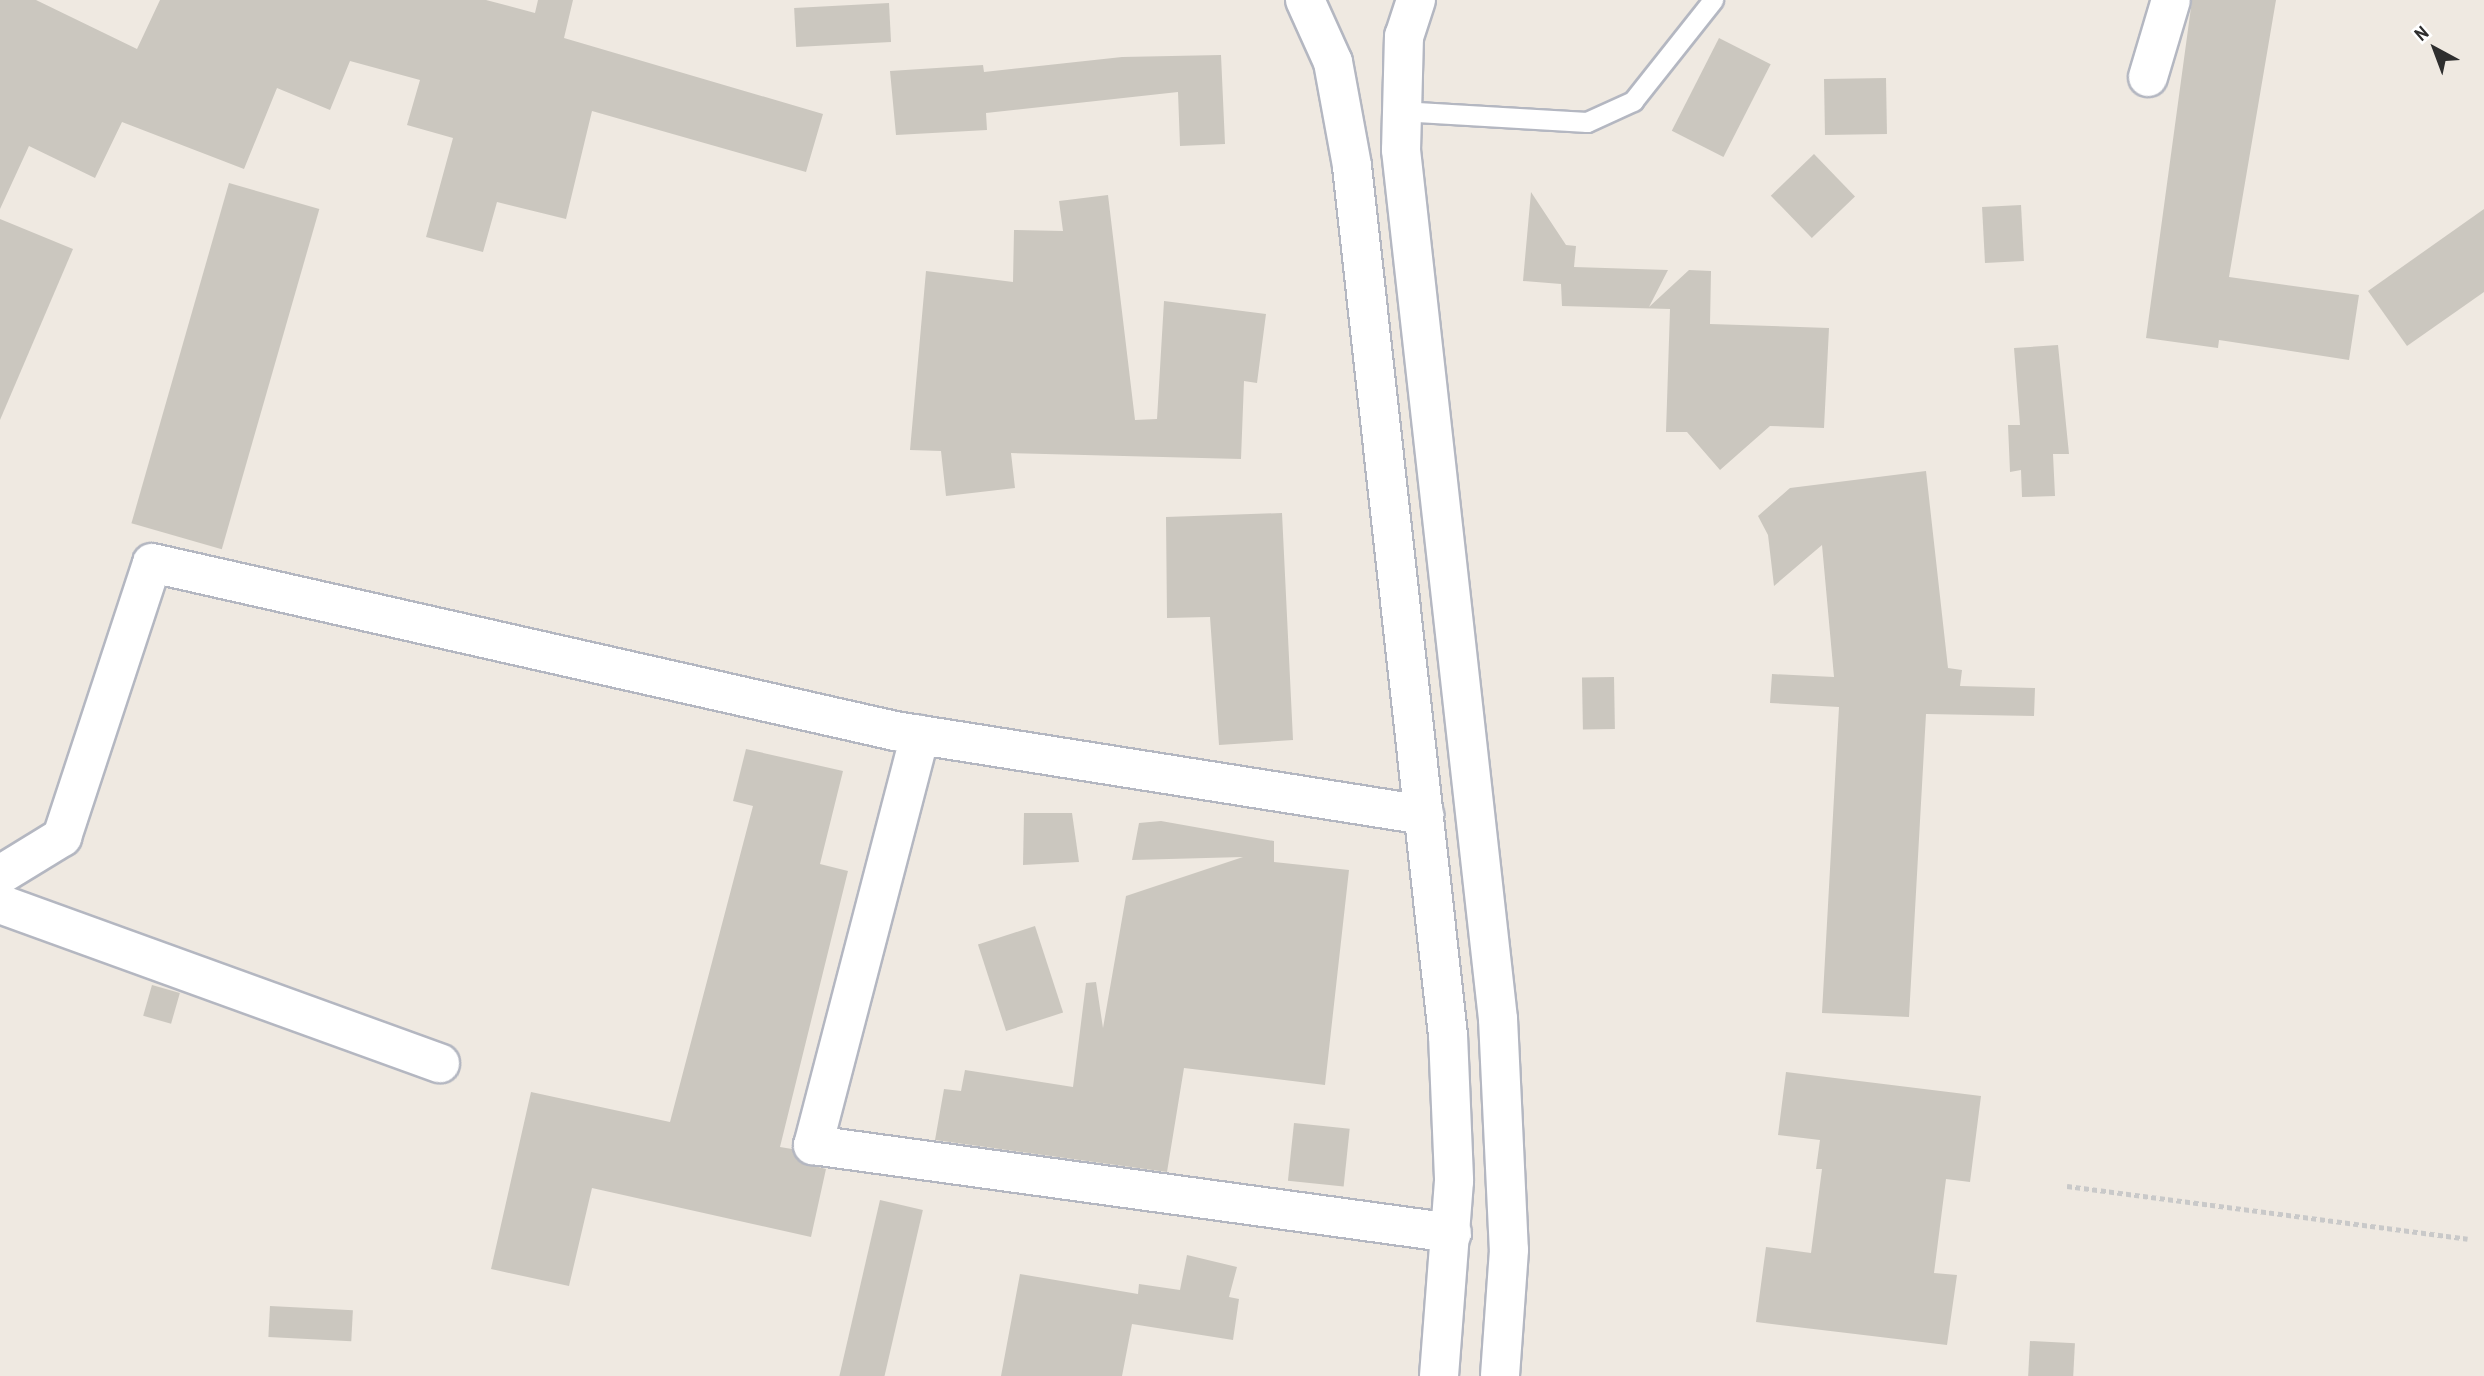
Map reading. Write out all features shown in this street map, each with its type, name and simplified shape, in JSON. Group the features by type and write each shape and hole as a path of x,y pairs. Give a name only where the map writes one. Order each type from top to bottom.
{"street":[{"path":"1305,0 1333,62 1352,166 1448,1035 1451,1233 1439,1376"},
{"path":"1416,0 1404,36 1400,111 1498,1019 1508,1250 1500,1376"},
{"path":"2148,77 2171,0"},
{"path":"0,875 62,837 152,564 920,735 1424,815"},
{"path":"920,735 813,1145 1451,1233"},
{"path":"0,904 440,1063"}],"lane":[{"path":"1400,111 1587,122 1612,113 1633,101 1713,0"}],"path":[{"path":"2067,1186 2468,1239"}],"building":[{"path":"0,0 36,0 137,49 160,0 486,0 535,13 538,0 573,0 564,38 823,114 806,172 592,111 566,219 497,202 483,252 426,237 453,138 407,125 420,80 350,61 330,110 277,88 244,169 122,122 95,178 29,146 0,209"},
{"path":"2192,0 2276,0 2229,277 2359,295 2349,360 2219,340 2218,348 2146,338"},
{"path":"889,3 891,42 796,47 794,8"},
{"path":"1719,38 1771,64 1723,157 1672,131"},
{"path":"1221,55 1225,144 1180,146 1178,92 986,113 987,130 896,135 890,71 983,65 984,72 1122,57"},
{"path":"1886,78 1887,134 1825,135 1824,79"},
{"path":"1814,154 1855,196 1812,238 1771,196"},
{"path":"229,183 319,209 222,549 131,523"},
{"path":"1531,192 1566,245 1576,246 1574,267 1668,270 1649,307 1689,270 1711,271 1710,324 1829,328 1824,428 1770,426 1720,470 1687,432 1666,432 1670,309 1562,306 1561,284 1523,281"},
{"path":"1108,195 1135,420 1157,419 1164,301 1266,314 1257,383 1244,381 1241,459 1011,453 1015,488 946,496 941,451 910,450 926,271 1013,282 1014,230 1063,231 1059,201"},
{"path":"2021,205 2024,261 1985,263 1982,207"},
{"path":"2484,209 2484,292 2407,346 2368,291"},
{"path":"0,219 73,249 0,420"},
{"path":"2058,345 2069,454 2053,454 2055,496 2022,497 2021,470 2010,472 2008,425 2020,425 2014,348"},
{"path":"1926,471 1948,668 1962,670 1960,686 2035,688 2034,716 1926,714 1909,1017 1822,1013 1839,707 1770,703 1772,674 1834,677 1822,545 1774,586 1768,535 1758,516 1790,488"},
{"path":"1282,513 1293,740 1219,745 1210,617 1167,618 1166,517"},
{"path":"1614,677 1615,729 1583,730 1582,678"},
{"path":"746,749 843,771 820,864 848,871 780,1147 792,1149 800,1162 826,1169 811,1237 592,1188 569,1286 491,1269 531,1092 670,1122 753,806 733,801"},
{"path":"1024,813 1072,813 1079,862 1023,865"},
{"path":"1161,821 1274,841 1274,862 1349,870 1325,1085 1184,1068 1167,1172 935,1140 944,1089 961,1091 965,1070 1073,1087 1086,983 1096,982 1103,1028 1126,896 1243,857 1132,860 1139,823"},
{"path":"1035,926 1063,1013 1006,1031 978,945"},
{"path":"152,985 180,993 171,1024 143,1016"},
{"path":"1786,1072 1981,1096 1970,1182 1946,1179 1934,1273 1957,1275 1947,1345 1756,1322 1766,1247 1811,1253 1822,1169 1816,1169 1820,1140 1778,1135"},
{"path":"1294,1123 1350,1129 1344,1187 1288,1181"},
{"path":"880,1200 923,1210 885,1376 839,1376"},
{"path":"1187,1255 1237,1267 1229,1297 1239,1299 1233,1340 1132,1324 1122,1376 1001,1376 1020,1274 1138,1294 1139,1284 1180,1290"},
{"path":"270,1306 353,1310 351,1341 268,1337"},
{"path":"2030,1341 2075,1343 2073,1376 2028,1376"}]}
